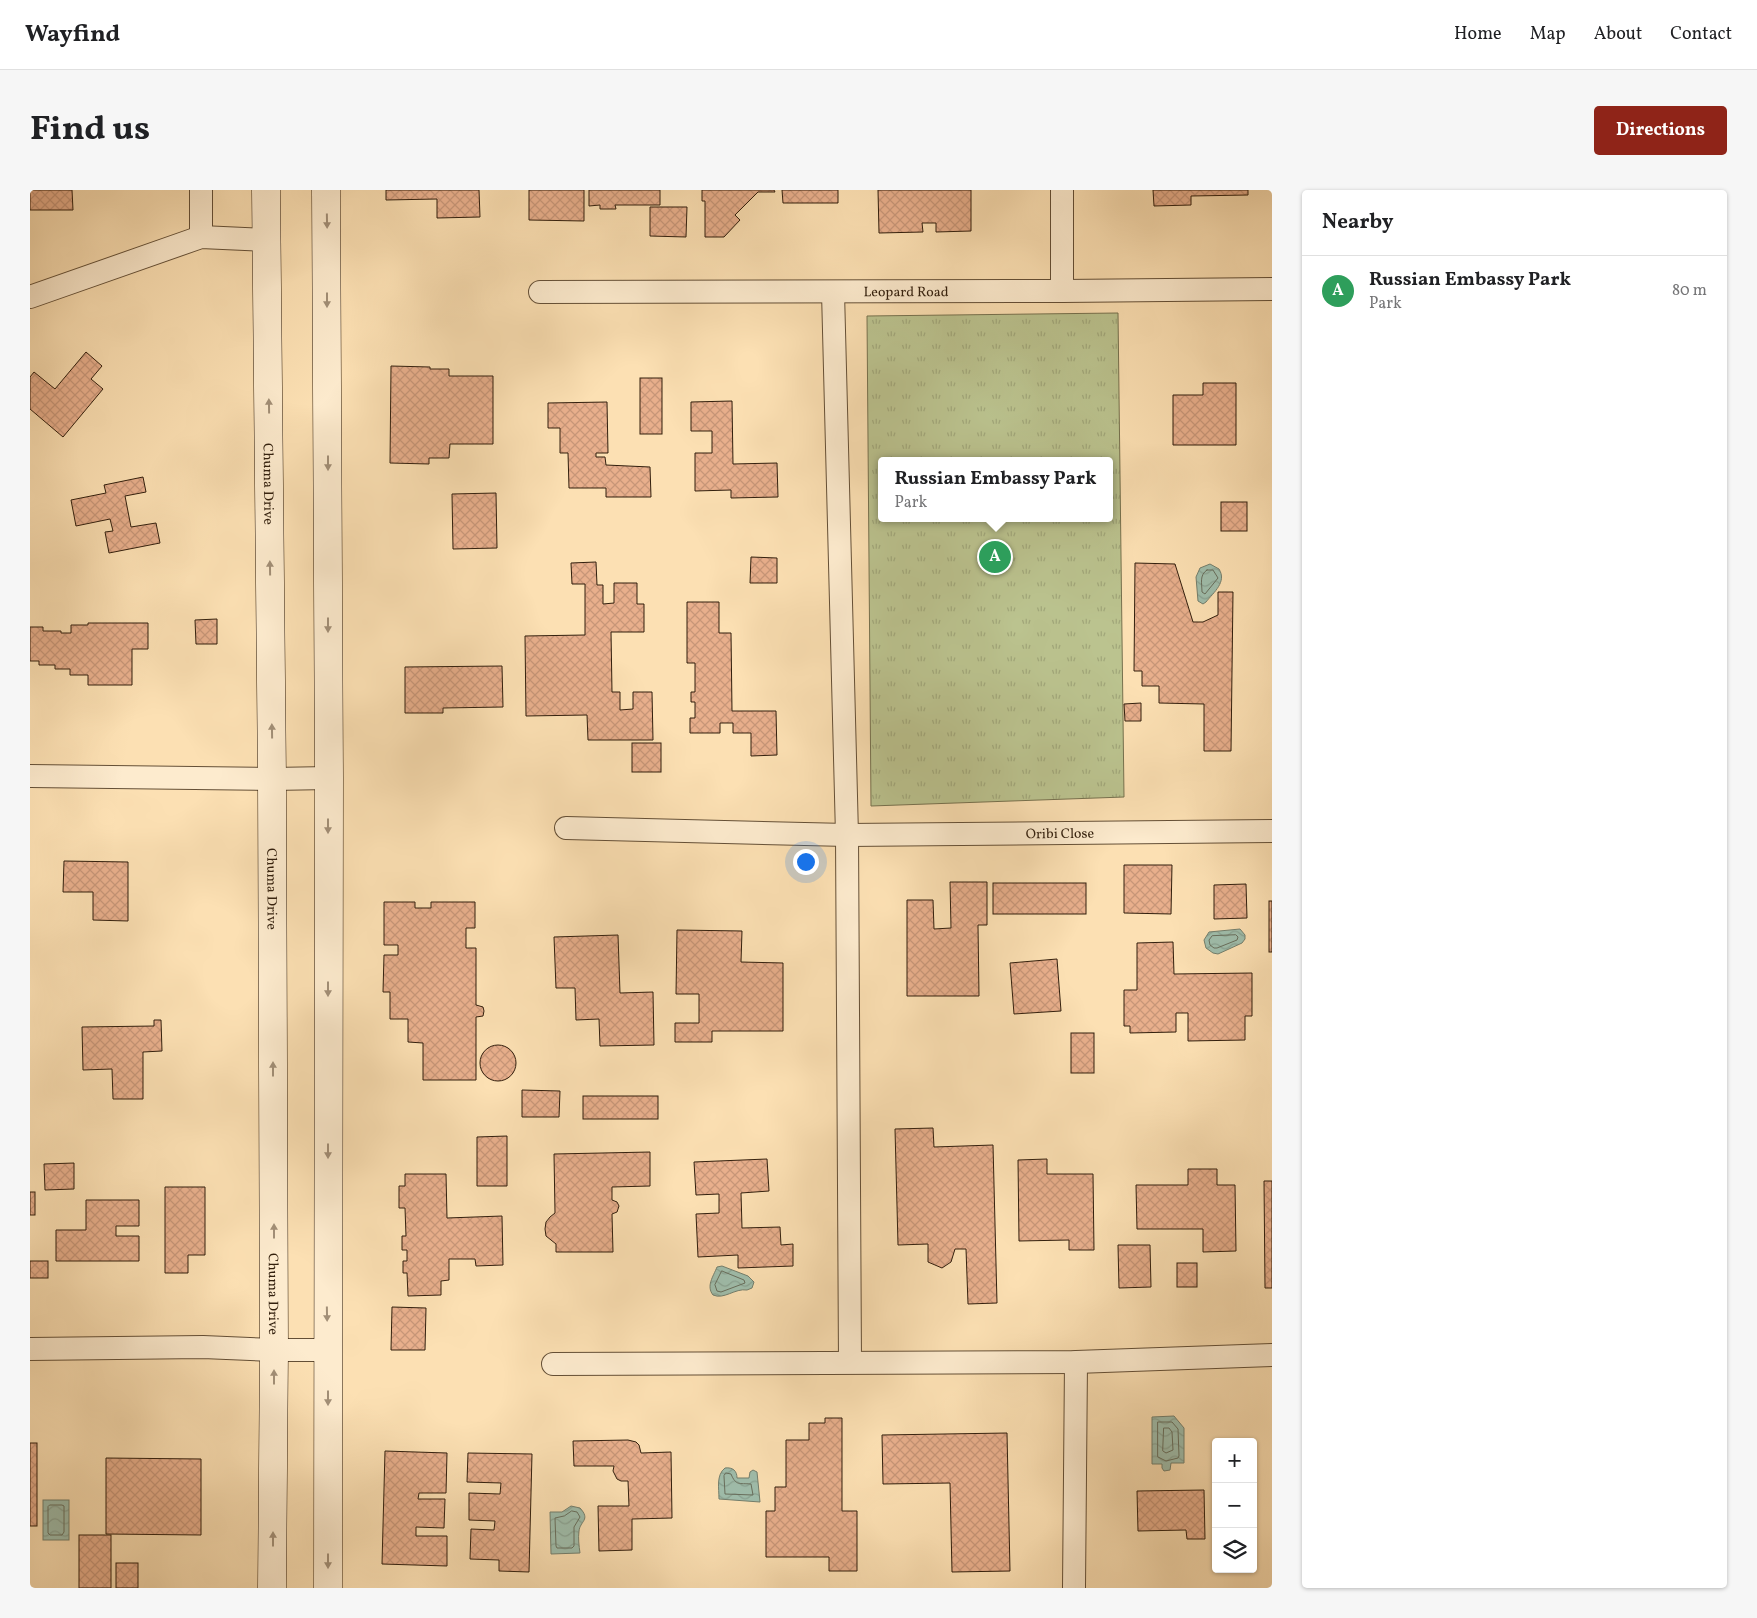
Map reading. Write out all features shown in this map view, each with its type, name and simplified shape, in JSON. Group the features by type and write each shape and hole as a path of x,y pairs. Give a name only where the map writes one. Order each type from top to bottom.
{"main road":[{"name":"Chuma Drive","path":"266,190 272,780 274,1350 272,1588"},
{"path":"326,190 328,1588"}],"street":[{"path":"201,190 202,237"},
{"path":"1062,190 1062,292"},
{"path":"30,297 202,237 268,240"},
{"name":"Leopard Road","path":"540,292 1062,292 1272,288"},
{"path":"833,292 847,835 850,1362"},
{"path":"30,776 272,780 328,778"},
{"name":"Oribi Close","path":"566,828 847,835 1272,831"},
{"path":"30,1349 203,1347 328,1350"},
{"path":"554,1364 1076,1362 1272,1356"},
{"path":"1074,1588 1076,1362"}],"green space":[{"path":"1118,313 1124,797 871,806 867,316"}],"water":[{"path":"1210,564 1219,569 1221,583 1203,604 1198,601 1196,577 1200,568"},
{"path":"1240,929 1245,935 1242,943 1218,954 1206,948 1204,940 1209,932"},
{"path":"722,1266 748,1276 754,1282 752,1288 721,1296 713,1295 710,1288 711,1281 717,1267"},
{"path":"1174,1416 1184,1428 1184,1463 1171,1463 1170,1470 1164,1471 1162,1464 1152,1464 1152,1417"},
{"path":"725,1468 734,1470 737,1478 749,1478 750,1472 753,1470 757,1472 760,1502 719,1499 719,1478"},
{"path":"43,1500 69,1500 69,1540 43,1540"},
{"path":"571,1506 580,1508 585,1515 579,1531 580,1553 551,1554 550,1512 562,1512"}],"building":[{"path":"30,190 72,190 73,210 30,210"},
{"path":"386,190 479,190 480,217 437,218 437,199 386,200"},
{"path":"529,190 584,190 584,221 529,220"},
{"path":"589,190 660,190 660,205 615,205 616,209 600,209 600,205 589,206"},
{"path":"702,190 774,190 775,192 758,192 735,215 740,220 724,237 705,237 705,201 702,201"},
{"path":"782,190 838,190 838,203 783,203"},
{"path":"878,190 971,190 971,231 936,232 936,223 922,223 923,232 879,233"},
{"path":"1153,190 1248,190 1248,195 1191,196 1191,205 1154,206"},
{"path":"650,207 687,207 686,237 650,236"},
{"path":"86,352 102,366 91,379 103,389 63,437 30,409 30,377 34,372 55,389"},
{"path":"391,366 449,369 449,376 493,376 493,444 450,444 449,458 429,458 429,464 390,463"},
{"path":"640,378 662,378 662,434 640,434"},
{"path":"1203,383 1236,383 1236,445 1173,445 1173,395 1203,395"},
{"path":"732,401 733,464 777,463 778,497 731,498 731,490 695,491 695,453 712,453 712,431 691,431 691,402"},
{"path":"607,402 608,453 596,453 596,457 605,457 606,465 650,467 651,497 606,497 606,488 569,488 568,453 560,453 560,428 548,428 548,403"},
{"path":"143,477 146,492 125,496 131,527 156,523 160,543 109,553 105,532 113,531 110,519 76,526 71,500 106,493 104,485"},
{"path":"496,493 497,548 453,549 452,494"},
{"path":"1221,502 1247,502 1247,531 1221,531"},
{"path":"751,557 777,558 777,583 750,583"},
{"path":"596,562 597,585 603,585 603,604 614,603 614,583 637,583 637,604 644,604 644,632 611,632 612,692 620,692 620,710 633,709 633,692 652,692 653,740 588,740 587,715 526,716 525,636 585,635 585,584 572,584 571,563"},
{"path":"1135,563 1175,564 1193,622 1203,622 1218,615 1218,592 1233,592 1231,751 1204,751 1204,704 1159,703 1159,686 1142,686 1142,671 1134,671"},
{"path":"687,602 719,602 719,633 731,633 732,711 776,711 777,755 751,756 751,733 733,733 733,723 720,723 720,733 690,733 690,718 695,718 695,702 691,702 691,692 695,692 695,663 687,663"},
{"path":"217,619 217,644 196,644 195,620"},
{"path":"88,623 148,623 148,649 132,649 132,685 88,685 88,675 70,675 70,669 55,669 55,665 39,665 39,661 30,661 30,627 43,627 43,631 71,633 71,625 88,625"},
{"path":"502,666 503,707 443,708 443,713 405,713 405,667"},
{"path":"1141,703 1141,721 1125,721 1124,704"},
{"path":"632,743 661,743 661,772 632,772"},
{"path":"64,861 128,862 128,921 93,920 93,892 63,892"},
{"path":"1124,865 1172,865 1171,914 1124,913"},
{"path":"950,882 987,882 987,925 978,925 979,996 907,996 907,900 933,900 934,929 951,928"},
{"path":"993,883 1086,883 1086,914 993,914"},
{"path":"1246,884 1247,918 1214,919 1214,885"},
{"path":"1269,901 1272,901 1272,952 1269,952"},
{"path":"384,902 415,902 415,908 431,908 431,902 475,902 475,928 466,928 466,948 476,948 476,1005 483,1007 484,1011 483,1016 476,1017 476,1080 423,1080 423,1043 408,1042 408,1019 390,1019 390,992 383,992 384,955 398,955 398,945 384,945"},
{"path":"677,930 742,931 741,962 783,963 783,1031 712,1031 712,1042 675,1042 675,1023 699,1023 699,994 676,994"},
{"path":"618,935 620,993 653,992 654,1045 600,1046 599,1019 576,1020 575,988 556,988 554,937"},
{"path":"1173,942 1174,974 1252,973 1252,1016 1245,1016 1245,1040 1188,1041 1188,1013 1176,1013 1176,1032 1130,1033 1130,1026 1124,1026 1124,990 1137,990 1137,943"},
{"path":"1057,959 1061,1011 1014,1014 1010,963"},
{"path":"154,1020 161,1020 162,1051 143,1052 143,1099 113,1099 112,1069 83,1070 82,1027 154,1026"},
{"path":"1071,1033 1094,1033 1094,1073 1071,1073"},
{"path":"498,1045 505,1046 511,1050 515,1056 515,1070 511,1076 505,1080 498,1081 491,1080 485,1076 481,1070 480,1063 481,1056 485,1050 491,1046"},
{"path":"522,1090 560,1091 559,1117 522,1117"},
{"path":"583,1096 658,1096 658,1119 583,1119"},
{"path":"933,1128 934,1147 993,1145 997,1303 968,1304 966,1249 955,1249 951,1262 942,1268 928,1262 928,1244 898,1245 895,1129"},
{"path":"507,1136 507,1186 477,1186 477,1137"},
{"path":"650,1152 650,1186 612,1187 612,1200 617,1202 619,1206 617,1212 612,1214 613,1252 556,1252 556,1244 546,1236 545,1229 546,1222 555,1213 554,1154"},
{"path":"767,1159 769,1191 741,1193 742,1228 780,1227 781,1245 793,1244 793,1266 738,1268 738,1255 698,1257 696,1214 719,1213 719,1194 696,1195 694,1162"},
{"path":"1047,1159 1047,1174 1093,1174 1094,1250 1069,1250 1069,1240 1019,1241 1018,1160"},
{"path":"74,1163 74,1189 45,1190 44,1164"},
{"path":"1188,1169 1217,1169 1217,1185 1235,1185 1236,1251 1203,1252 1203,1229 1137,1229 1136,1185 1188,1185"},
{"path":"405,1174 446,1174 447,1218 502,1216 503,1265 476,1266 475,1259 449,1259 449,1280 441,1281 441,1295 408,1296 407,1273 403,1273 403,1261 407,1261 407,1250 402,1250 402,1236 406,1236 405,1208 399,1208 399,1186 405,1186"},
{"path":"1264,1181 1272,1181 1272,1288 1265,1288"},
{"path":"165,1187 205,1187 205,1255 188,1255 188,1273 165,1273"},
{"path":"30,1192 35,1192 35,1215 30,1215"},
{"path":"86,1200 139,1200 139,1226 116,1226 116,1236 139,1236 139,1261 56,1261 56,1230 86,1230"},
{"path":"1118,1245 1150,1245 1151,1287 1119,1288"},
{"path":"30,1261 48,1261 48,1278 30,1278"},
{"path":"1177,1263 1197,1263 1197,1287 1177,1287"},
{"path":"392,1307 426,1308 425,1350 391,1350"},
{"path":"825,1418 842,1418 842,1511 857,1511 857,1571 829,1571 829,1557 766,1557 766,1511 775,1511 775,1487 786,1487 786,1440 809,1440 809,1423 825,1423"},
{"path":"1007,1433 1010,1571 952,1572 950,1483 883,1484 882,1435"},
{"path":"628,1440 639,1445 641,1453 671,1452 672,1518 632,1519 632,1550 599,1551 598,1506 629,1506 628,1481 617,1479 613,1471 614,1466 574,1466 573,1441"},
{"path":"30,1443 37,1443 37,1526 30,1526"},
{"path":"385,1451 447,1453 446,1493 419,1493 418,1499 445,1499 444,1528 416,1527 416,1536 447,1536 447,1566 382,1564"},
{"path":"468,1453 532,1454 529,1572 499,1571 499,1560 470,1559 471,1529 494,1530 495,1521 469,1520 469,1493 500,1494 501,1483 467,1482"},
{"path":"106,1458 201,1459 201,1535 106,1534"},
{"path":"1204,1490 1205,1539 1187,1539 1186,1530 1138,1531 1137,1491"},
{"path":"79,1535 111,1535 111,1588 79,1588"},
{"path":"116,1563 138,1563 138,1588 116,1588"}],"place":[{"name":"Russian Embassy Park","path":"995,557"}]}
